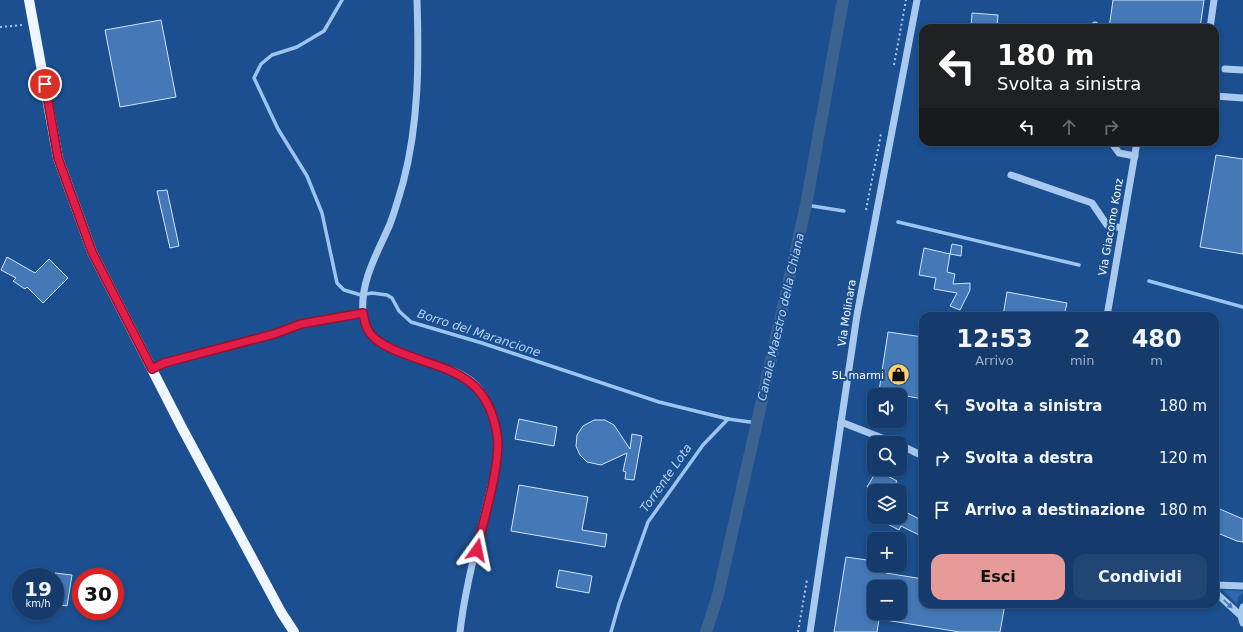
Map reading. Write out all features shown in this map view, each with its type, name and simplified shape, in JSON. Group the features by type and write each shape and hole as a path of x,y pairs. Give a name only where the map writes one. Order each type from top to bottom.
{"main road":[{"path":"30,0 58,158 92,252 188,440 281,612 294,632"}],"street":[{"path":"417,0 417,99 412,143 403,184 390,222 371,267 364,291 363,313 367,329 379,343 404,354 443,367 468,379 480,389 490,409 497,434 497,459 463,606 460,632"},
{"name":"Via Molinara","path":"810,632 861,292 917,0"},
{"path":"1211,24 1214,0"},
{"path":"1225,69 1243,70"},
{"path":"1219,96 1243,98"},
{"path":"1114,146 1119,153 1135,156"},
{"name":"Via Giacomo Konz","path":"1108,312 1136,146"},
{"path":"1011,175 1092,203 1107,225 1122,228"},
{"path":"152,369 164,363 274,334 301,324 363,313"},
{"path":"841,422 877,436"},
{"path":"907,448 919,454"},
{"path":"1219,585 1243,586"},
{"path":"1219,596 1242,620"},
{"path":"1242,620 1243,607"}],"path":[{"path":"0,26 34,24"}],"shaded area":[{"path":"1223,590 1243,591 1243,593 1238,597 1237,604"}],"building":[{"path":"1113,0 1204,0 1201,24 1110,24"},
{"path":"972,13 998,15 997,24 971,24"},
{"path":"161,20 176,97 120,107 105,30"},
{"path":"1216,155 1243,159 1243,254 1200,247"},
{"path":"167,190 179,246 170,248 157,191"},
{"path":"952,244 962,246 961,256 950,254"},
{"path":"924,248 950,254 947,272 955,274 953,284 970,283 970,290 960,310 950,306 957,293 934,289 936,278 919,275"},
{"path":"7,257 35,273 49,259 68,278 43,303 27,287 25,289 13,281 16,278 1,270"},
{"path":"1007,292 1067,303 1065,312 1004,312"},
{"path":"888,332 919,336 919,398 907,396 907,388 879,388"},
{"path":"519,419 557,427 554,446 515,439"},
{"path":"594,420 605,420 614,425 630,449 632,434 642,436 634,480 625,479 626,472 623,471 627,453 601,465 587,462 580,455 576,446 577,435 583,426"},
{"path":"873,476 888,476 897,481 895,484 869,484"},
{"path":"519,485 588,497 582,530 607,534 605,547 511,531"},
{"path":"1219,509 1243,519 1243,542 1219,534"},
{"path":"907,513 919,519 919,535 901,526 899,530 887,524 907,524"},
{"path":"846,557 867,560 867,572 886,572 919,578 919,608 1004,608 1000,632 960,632 885,620 907,620 907,580 867,580 867,620 879,620 877,632 834,632"},
{"path":"559,570 592,576 589,593 556,587"},
{"path":"64,574 72,575 67,606 64,606"}],"waterway":[{"name":"Borro del Marancione","path":"342,0 324,31 297,47 272,55 261,64 254,78 278,129 307,176 322,213 337,283 344,290 361,295 372,293 387,295 392,298 399,311 411,322 482,343 659,402 728,419"},
{"name":"Canale Maestro della Chiana","path":"706,632 718,595 806,205 843,0"},
{"path":"806,205 844,211"},
{"path":"898,222 1079,265"},
{"path":"1149,281 1243,307"},
{"name":"Torrente Lota","path":"611,632 619,604 648,522 703,445 728,419 757,423"}],"place":[{"name":"SL marmi","path":"899,375"}],"route":[{"path":"45,84 58,158 92,252 152,369 164,363 274,334 301,324 363,313 367,329 379,343 404,354 443,367 468,379 480,389 490,409 497,434 497,459 477,550"}]}
